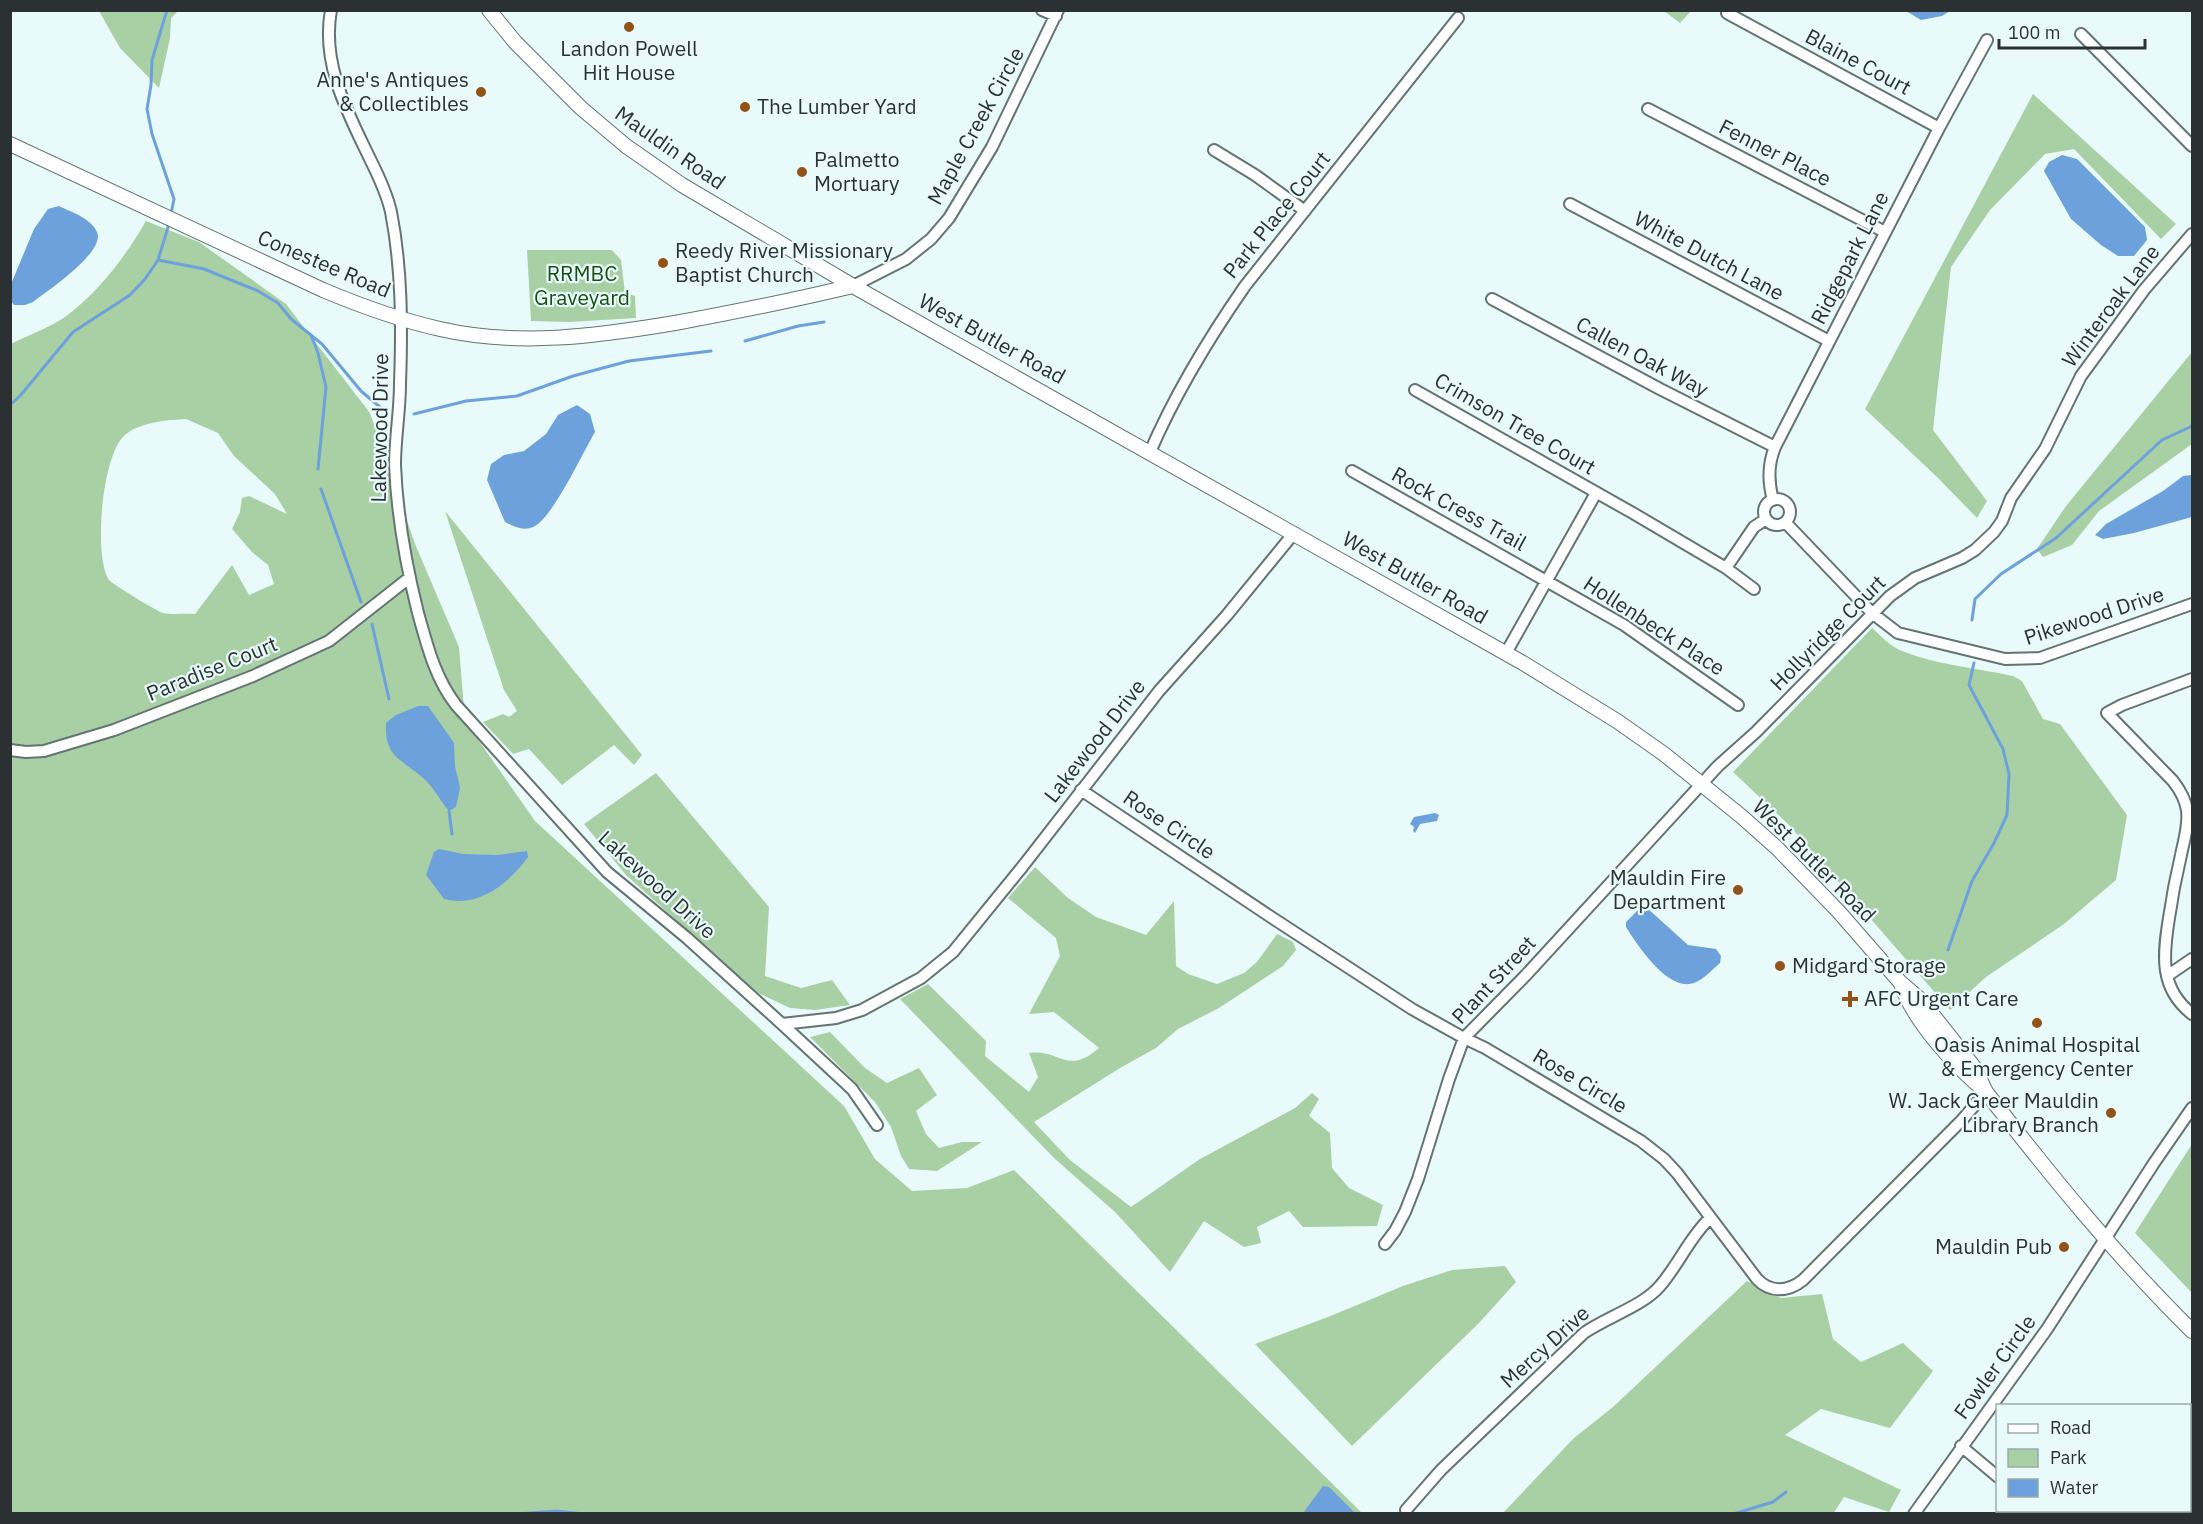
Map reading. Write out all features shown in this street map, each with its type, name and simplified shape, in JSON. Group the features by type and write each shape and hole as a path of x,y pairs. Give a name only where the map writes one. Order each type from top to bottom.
{"main road":[{"name":"Mauldin Road","path":"489,10 515,42 551,79 626,146 682,185 854,286"},
{"name":"Conestee Road","path":"10,144 333,294 362,306 440,329 530,339 571,338 619,333 719,315 854,286"},
{"name":"West Butler Road","path":"854,286 1506,653 1566,688 1664,754 1741,816 1809,880 1900,982 1921,1000 1974,1067 1986,1092 2106,1241 2150,1290 2193,1331"}],"street":[{"name":"Lakewood Drive","path":"331,10 328,23 329,50 334,76 390,208 399,265 400,383 395,462 398,512 409,578 435,668 443,687 456,705 607,872 687,938 782,1024 836,1018 862,1010 902,990 935,968 953,951 1159,691 1227,615 1294,533"},
{"path":"1042,10 1057,13"},
{"name":"Maple Creek Circle","path":"854,286 913,254 932,238 949,218 992,147 1057,13"},
{"name":"Blaine Court","path":"1727,13 1939,128"},
{"name":"Park Place Court","path":"1150,452 1219,323 1245,286 1458,18"},
{"path":"2081,34 2193,146"},
{"name":"Ridgepark Lane","path":"1773,500 1769,486 1770,459 1775,447 1939,128 1987,40"},
{"name":"Fenner Place","path":"1648,109 1885,232"},
{"path":"1214,150 1255,175 1305,212"},
{"name":"White Dutch Lane","path":"1570,204 1829,341"},
{"name":"Winteroak Lane","path":"2010,498 2045,449 2081,376 2144,290 2193,234"},
{"name":"Callen Oak Way","path":"1492,299 1660,389 1775,447"},
{"name":"Crimson Tree Court","path":"1415,390 1726,568 1754,589"},
{"name":"Rock Cress Trail","path":"1352,471 1547,580"},
{"path":"1506,653 1596,493"},
{"name":"Hollyridge Court","path":"1701,784 1890,596 1914,578 1962,558 1985,543 2002,521 2010,498"},
{"path":"1773,500 1780,500 1787,505 1790,513 1785,522 1776,525 1766,519 1764,511 1765,506 1773,500"},
{"path":"1726,568 1754,527 1766,519"},
{"path":"1785,522 1872,613"},
{"name":"Paradise Court","path":"10,750 45,751 114,730 253,676 329,641 409,578"},
{"name":"Hollenbeck Place","path":"1547,580 1624,625 1738,705"},
{"name":"Pikewood Drive","path":"1872,613 1898,633 2006,658 2025,660 2040,658 2193,604"},
{"path":"2193,679 2122,705 2107,713 2181,793 2187,807 2187,825 2163,948 2167,976 2177,999 2193,1014"},
{"name":"Plant Street","path":"1384,1244 1395,1231 1405,1212 1418,1179 1464,1038 1526,975 1701,784"},
{"path":"2181,793 2193,788"},
{"name":"Rose Circle","path":"1081,790 1412,1009 1485,1048 1641,1140 1677,1173 1760,1282 1778,1290 1797,1285 1962,1120 1986,1092"},
{"path":"2167,976 2193,959"},
{"path":"782,1024 852,1089 877,1125"},
{"name":"Fowler Circle","path":"1914,1514 2047,1329 2106,1241 2154,1163 2193,1108"},
{"name":"Mercy Drive","path":"1406,1510 1441,1470 1584,1333 1602,1320 1642,1301 1659,1288 1697,1231 1710,1218"},
{"path":"1962,1446 1996,1475"}],"green space":[{"path":"99,11 178,11 171,18 170,38 159,88 120,48"},
{"path":"1664,11 1691,11 1680,23"},
{"path":"2033,94 2176,224 2161,239 2074,149 2045,154 1990,210 1951,267 1933,430 1987,501 1977,518 1865,409"},
{"path":"146,221 199,242 286,304 370,413 415,544 459,647 465,721 535,821 844,1106 875,1159 912,1191 967,1188 1014,1170 1362,1513 11,1514 11,344 59,321 89,297 120,261","holes":["186,419 218,433 234,456 275,494 287,514 249,496 242,498 240,512 232,529 252,552 268,565 274,584 249,595 232,565 195,614 163,613 109,580 104,568 102,506 111,462 117,446 125,435 146,424"]},
{"name":"RRMBC Graveyard","path":"527,250 612,250 621,260 625,293 635,296 636,318 570,322 531,321"},
{"path":"2192,352 2192,444 2099,511 2072,545 2043,557 2037,549 2066,506"},
{"path":"445,511 642,755 634,765 614,745 562,785 529,749 513,754 483,722 503,714 509,717 517,711 504,690"},
{"path":"1872,628 1886,641 1915,656 2013,676 2022,681 2043,719 2060,724 2127,815 2116,880 2064,924 1986,977 1950,1010 1789,825 1733,772"},
{"path":"656,773 769,907 765,976 801,988 832,980 850,1005 815,1010 790,1008 756,992 626,875 584,824"},
{"path":"1035,867 1068,898 1096,917 1146,935 1174,901 1176,966 1188,974 1217,984 1244,973 1257,962 1277,934 1293,942 1296,950 1283,966 1219,1008 1178,1029 1156,1048 1034,1122 1070,1160 1131,1207 1200,1159 1295,1108 1312,1093 1319,1099 1309,1116 1330,1133 1332,1168 1349,1188 1383,1205 1377,1226 1303,1227 1289,1211 1257,1227 1261,1243 1244,1247 1204,1221 1170,1272 1115,1212 1054,1158 900,999 928,984 986,1041 985,1056 1029,1092 1038,1077 1029,1053 1049,1054 1071,1061 1088,1056 1099,1048 1054,1012 1029,1014 1060,956 1056,938 1008,898"},
{"path":"830,1032 865,1068 887,1083 919,1068 937,1095 916,1111 926,1134 939,1148 962,1142 982,1142 937,1171 909,1169 901,1156 891,1127 875,1102 810,1037"},
{"path":"2192,1144 2192,1293 2135,1233"},
{"path":"1505,1266 1516,1282 1479,1323 1352,1446 1255,1344 1403,1286 1452,1270"},
{"path":"1747,1281 1781,1298 1822,1294 1833,1339 1861,1362 1903,1343 1933,1371 1890,1428 1821,1409 1785,1435 1901,1490 1889,1512 1844,1497 1833,1514 1502,1514 1574,1438 1613,1407"}],"water":[{"path":"1906,11 1950,11 1942,16 1921,20"},
{"path":"2062,155 2077,159 2145,227 2147,240 2134,256 2118,256 2101,245 2071,219 2044,171 2049,162"},
{"path":"59,206 80,216 94,227 97,240 93,250 74,270 33,302 14,305 11,301 11,284 34,229 48,209"},
{"path":"577,405 590,414 595,432 551,510 531,528 520,528 505,522 487,480 491,464 504,455 524,451 546,434 558,415"},
{"path":"2192,475 2192,517 2103,539 2095,535 2106,524 2163,491 2183,476"},
{"path":"418,706 428,706 454,743 455,766 460,788 456,807 449,811 427,781 396,756 388,744 386,723 396,715"},
{"path":"1435,813 1439,815 1437,821 1420,824 1415,833 1413,831 1414,827 1410,824 1414,817"},
{"path":"439,849 463,854 498,855 527,851 528,857 502,885 492,892 481,897 457,901 444,899 426,875 434,852"},
{"path":"1646,907 1688,945 1716,949 1721,956 1720,963 1705,977 1694,983 1684,984 1674,981 1664,974 1646,955 1626,927 1626,922 1640,908"},
{"path":"1323,1486 1329,1487 1355,1513 1303,1513"}],"waterway":[{"path":"167,10 152,60 147,109 152,134 174,199 171,214"},
{"path":"10,405 73,332 130,295 145,279 158,260 169,224"},
{"path":"158,260 204,269 258,291 278,303 291,319 322,344 361,391 381,408"},
{"path":"745,341 798,326 824,322"},
{"path":"311,335 326,387 318,469"},
{"path":"414,414 466,401 517,396 573,376 629,361 711,351"},
{"path":"1972,620 1975,599 2001,574 2056,538 2162,440 2192,426"},
{"path":"321,489 361,602"},
{"path":"372,624 389,699"},
{"path":"1948,950 1972,881 2007,815 2009,774 2003,749 1969,685 1974,663"},
{"path":"449,811 452,834"},
{"path":"1733,1514 1773,1502 1786,1492"},
{"path":"517,1514 557,1511 583,1514"}],"place":[{"name":"Landon Powell Hit House","path":"629,27"},
{"name":"Anne's Antiques & Collectibles","path":"481,92"},
{"name":"The Lumber Yard","path":"745,107"},
{"name":"Palmetto Mortuary","path":"802,172"},
{"name":"Reedy River Missionary Baptist Church","path":"663,263"},
{"name":"Mauldin Fire Department","path":"1738,890"},
{"name":"Midgard Storage","path":"1780,966"},
{"name":"AFC Urgent Care","path":"1850,999"},
{"name":"Oasis Animal Hospital & Emergency Center","path":"2037,1023"},
{"name":"W. Jack Greer Mauldin Library Branch","path":"2111,1113"},
{"name":"Mauldin Pub","path":"2064,1247"}]}
